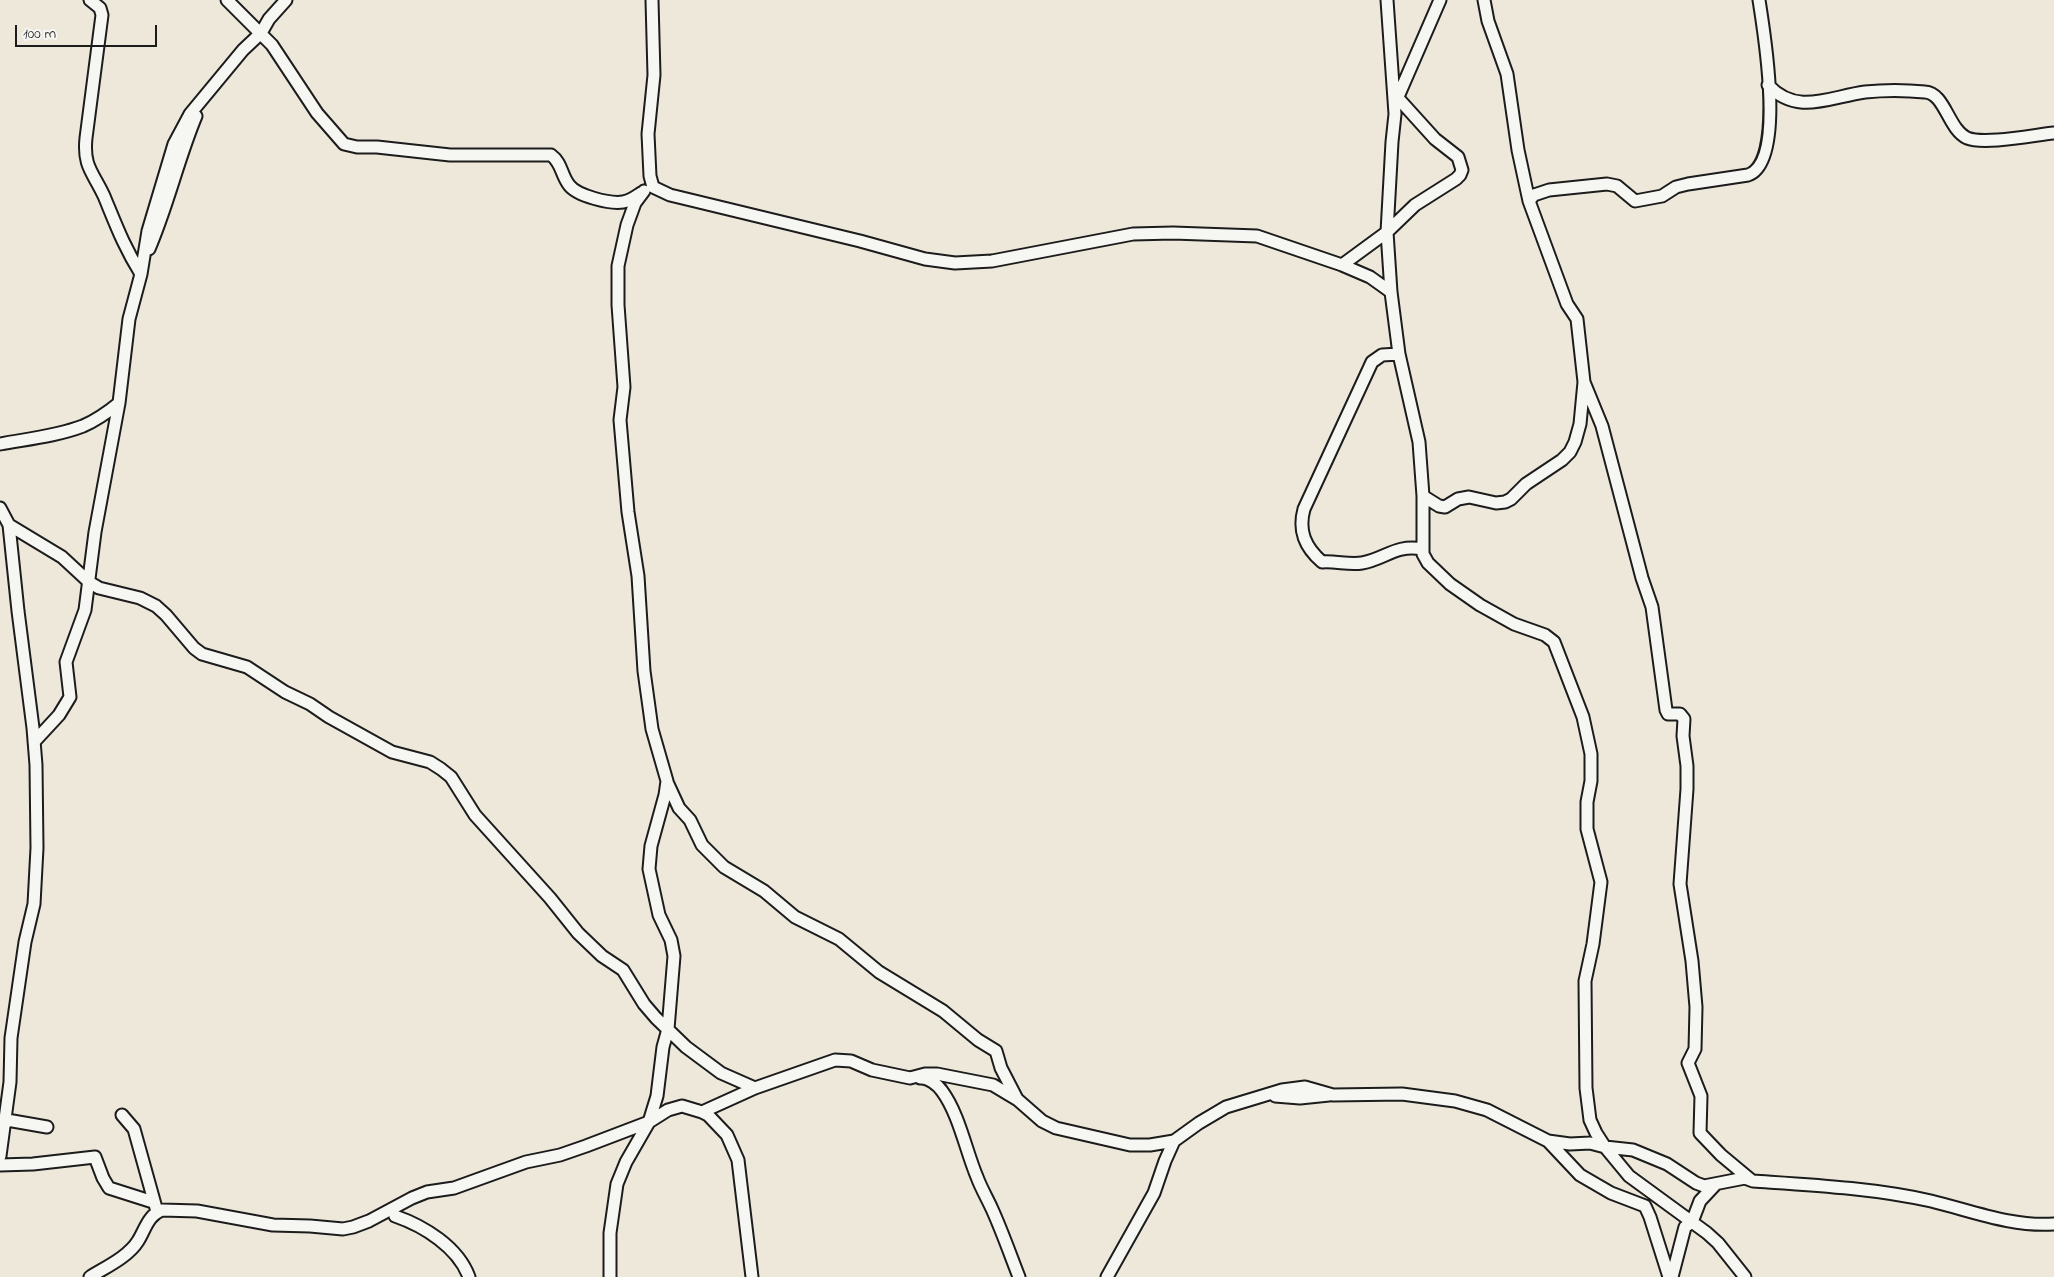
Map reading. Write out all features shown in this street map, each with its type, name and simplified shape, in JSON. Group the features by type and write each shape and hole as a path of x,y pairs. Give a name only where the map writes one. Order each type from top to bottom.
{"street":[{"path":"90,0 100,8 102,15 85,159 105,199 123,244 141,274"},
{"path":"227,0 272,45 317,113 344,144 357,148 377,147 450,155 551,155 558,162 569,186 575,191 600,200 616,202 631,200 649,189 930,260 955,263 992,262 1133,234 1173,233 1257,236 1370,276 1391,292"},
{"path":"34,742 68,703 69,688 66,662 83,619 95,532 119,404 129,319 141,274 148,231 174,144 190,114 243,50 261,33 269,19 286,0"},
{"path":"652,0 654,75 648,134 649,189 635,203 627,225 618,266 618,305 624,387 620,420 628,512 634,543 640,596 644,671 652,729 667,781 679,808 690,820 702,845 719,863 764,891 795,917 839,939 872,968 943,1011 978,1040 996,1051 1018,1100"},
{"path":"1388,0 1395,114"},
{"path":"1440,0 1397,97 1387,232 1391,292 1399,354 1419,442 1423,496 1422,549 1428,564 1450,584 1480,605 1514,624 1545,635 1554,642 1583,717 1591,754 1592,766 1587,802 1587,829 1601,882 1593,944 1585,981 1586,1088 1590,1120 1596,1133 1616,1162 1636,1182 1718,1243 1745,1277"},
{"path":"1423,496 1439,506 1445,507 1458,499 1469,497 1496,504 1510,499 1526,484 1553,468 1570,452 1580,424 1584,382 1577,319 1567,304 1529,201 1518,150 1507,74 1488,21 1484,0"},
{"path":"1529,201 1534,195 1550,190 1607,184 1617,186 1635,201 1643,201 1662,196 1676,187 1688,184 1753,174 1759,167 1768,144 1771,124 1765,37 1759,0"},
{"path":"1768,85 1780,97 1800,102 1819,101 1874,91 1928,92 1937,96 1960,133 1969,138 1997,139 2054,133"},
{"path":"1342,265 1387,232 1415,205 1456,179 1462,170 1458,157 1435,139 1397,97"},
{"path":"1399,354 1382,355 1372,362 1304,509 1301,529 1308,547 1322,562 1362,563 1396,550 1413,547 1422,549"},
{"path":"1584,382 1602,426 1642,578 1652,607 1666,710 1668,714 1680,714 1684,719 1683,736 1687,766 1687,789 1680,884 1696,996 1695,1049 1688,1062 1701,1096 1700,1133 1721,1155 1753,1181"},
{"path":"0,444 83,426 119,404"},
{"path":"0,508 9,525 34,742 36,874 34,904 6,1040 10,1082 0,1156"},
{"path":"9,525 62,557 89,582 99,588 128,594 148,601 166,615 186,639 202,654 242,665 285,692 310,704 329,717 392,752 430,762 441,768 451,777 475,815 490,833 550,898 578,933 602,956 623,970 644,1004 668,1029 686,1047 721,1073 756,1088"},
{"path":"610,1277 610,1233 617,1184 626,1162 649,1122 660,1083 663,1047 668,1029 674,956 671,940 659,915 649,869 651,846 667,781"},
{"path":"702,1112 756,1088 836,1060 851,1061 872,1070 910,1078 924,1077 942,1090"},
{"path":"910,1078 925,1074 937,1074 993,1085 1018,1100 1042,1121 1065,1130 1130,1145 1150,1145 1174,1141 1226,1107 1295,1087 1312,1089 1333,1095 1402,1094 1455,1101 1487,1110 1548,1141 1570,1144 1590,1143 1605,1147 1633,1150 1667,1164 1696,1183 1704,1186 1745,1178 1753,1181 1878,1192 1930,1201 2012,1222 2054,1224"},
{"path":"937,1074 941,1076 942,1090 959,1127 976,1177 991,1207 1019,1277"},
{"path":"0,1165 33,1164 96,1157 103,1178 109,1188 155,1207 197,1211 273,1226 310,1226 343,1229 369,1221 412,1198 428,1192 464,1186 526,1162 560,1155 649,1122 668,1110 682,1106 708,1115 727,1135 738,1160 752,1277"},
{"path":"90,1277 133,1248 155,1207 134,1129 122,1114"},
{"path":"5,1124 7,1120 47,1127"},
{"path":"1108,1277 1154,1193 1174,1141"},
{"path":"1548,1141 1580,1175 1611,1193 1645,1206 1671,1277"},
{"path":"1671,1277 1685,1227 1692,1222 1700,1202 1714,1185"},
{"path":"395,1216 422,1228 452,1251 462,1263 469,1277"}]}
